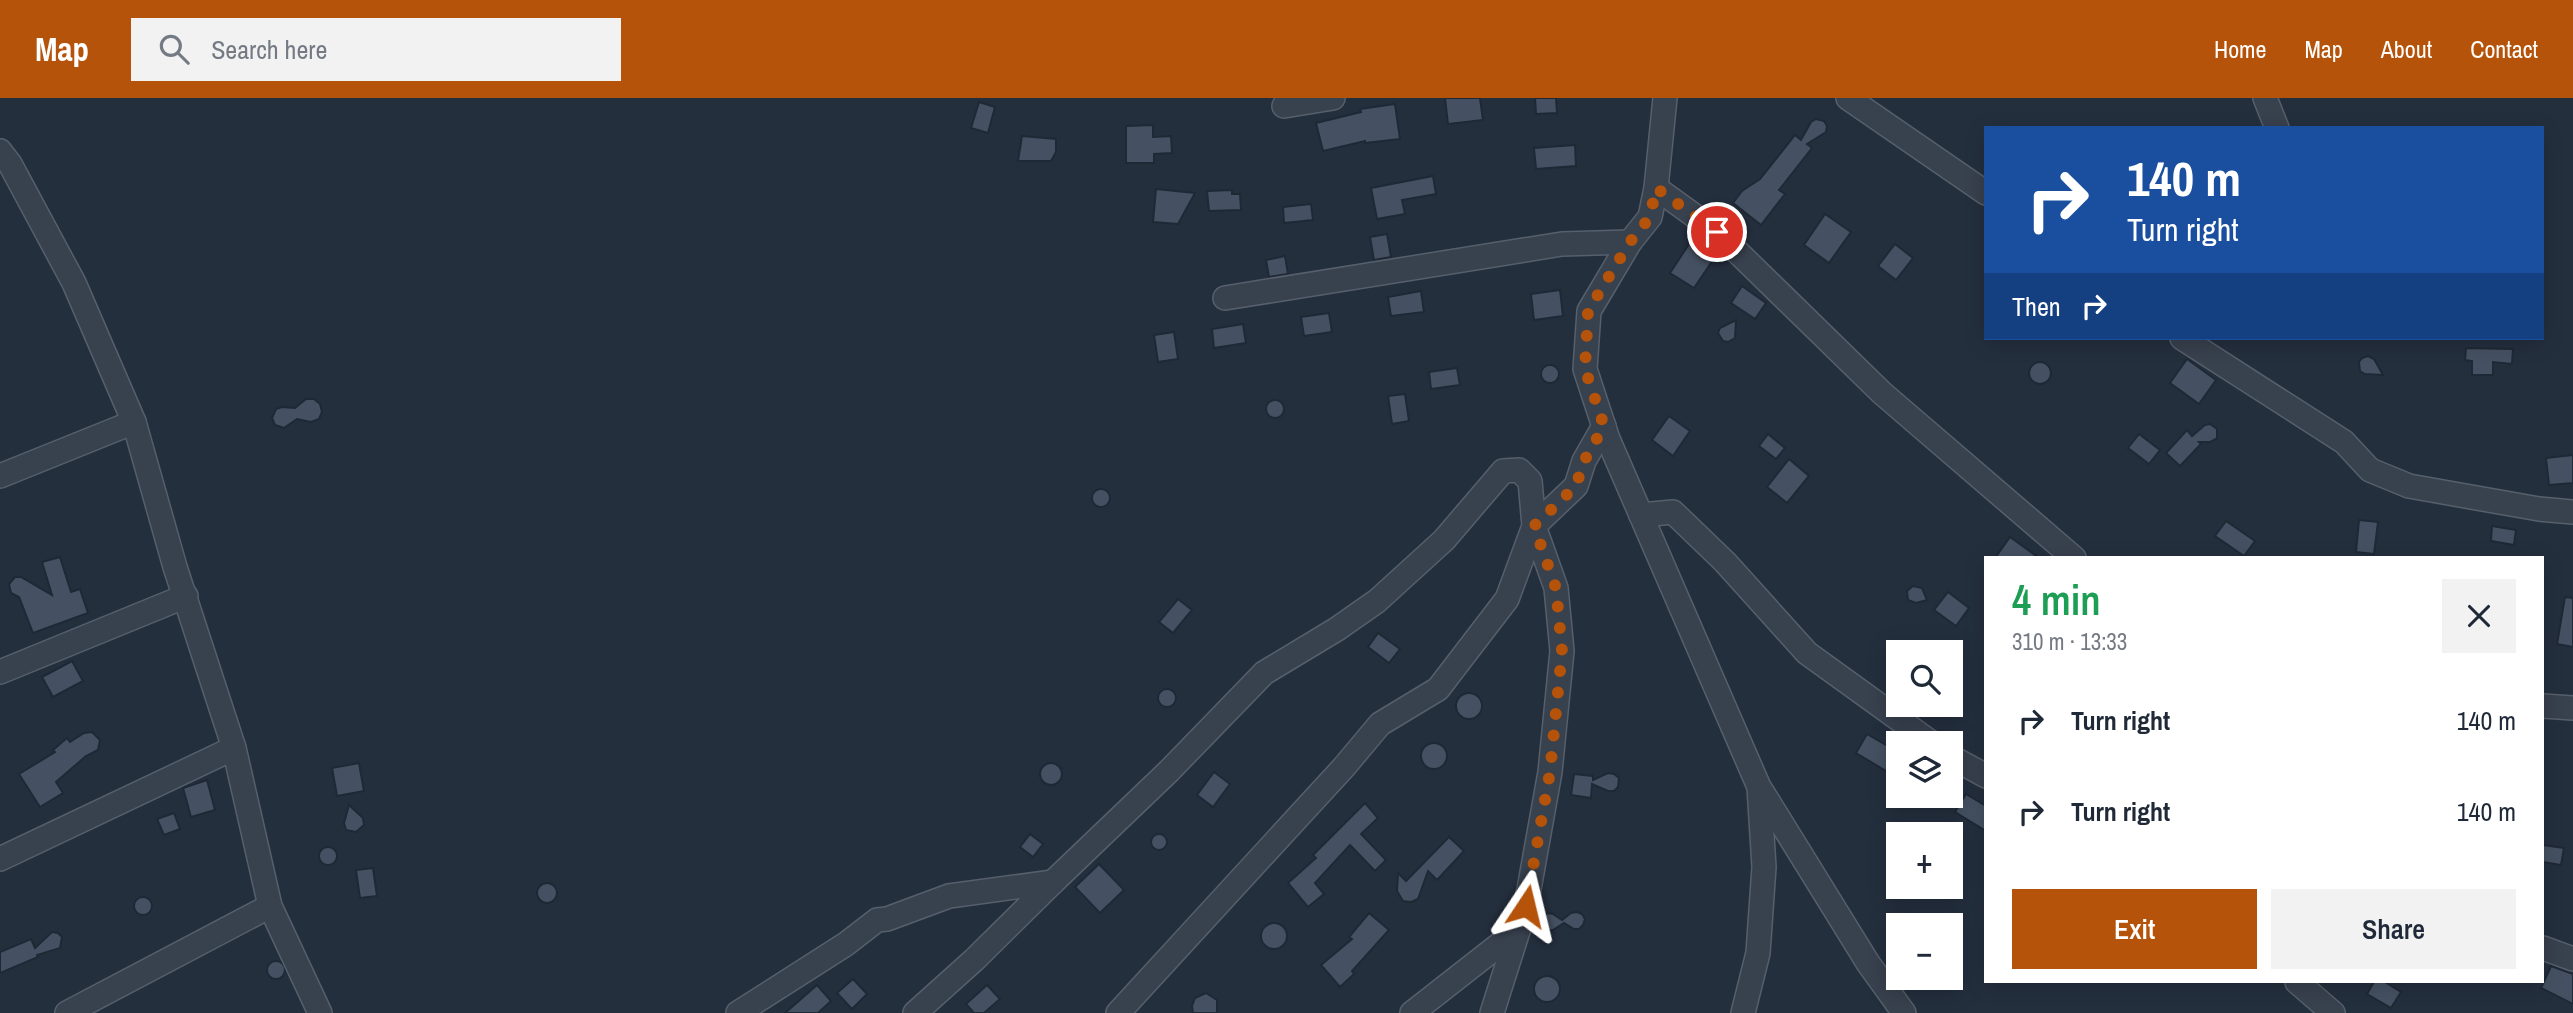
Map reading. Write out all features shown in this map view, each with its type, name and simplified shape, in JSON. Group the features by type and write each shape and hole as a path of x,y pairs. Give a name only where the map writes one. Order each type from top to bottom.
{"street":[{"path":"1284,106 1333,98"},
{"path":"1665,98 1656,188 1650,217 1630,242 1588,311 1585,369 1604,426 1641,515 1759,787 1868,963 1905,1013"},
{"path":"1848,98 1984,191"},
{"path":"2265,98 2276,126"},
{"path":"0,151 10,164 74,283 134,422 234,748 270,906 320,1013"},
{"path":"1656,188 1717,232 1882,393 2072,556"},
{"path":"1225,298 1562,244 1630,242"},
{"path":"2185,340 2344,442 2370,470 2409,486 2539,509 2573,512"},
{"path":"0,476 134,422"},
{"path":"1118,1013 1344,768 1380,724 1438,690 1507,598 1534,526 1576,486 1584,461 1604,426"},
{"path":"915,1013 974,960 1169,771 1264,673 1337,629 1377,601 1444,540 1503,471 1520,470 1530,481 1534,526 1556,588 1562,651 1550,772 1526,906 1492,1013"},
{"path":"1641,515 1673,512 1725,562 1807,653 1915,731"},
{"path":"0,672 186,596"},
{"path":"2544,706 2573,708"},
{"path":"0,859 234,748"},
{"path":"1963,764 1984,775"},
{"path":"1743,1013 1758,953 1764,867 1759,787"},
{"path":"738,1013 846,944 877,920 887,919 949,895 1053,882"},
{"path":"67,1013 270,906"},
{"path":"1412,1013 1518,930"},
{"path":"2544,948 2573,959"},
{"path":"2298,983 2333,1013"}],"building":[{"path":"1445,98 1480,98 1483,120 1448,124"},
{"path":"1535,98 1556,98 1557,113 1536,114"},
{"path":"979,102 995,107 988,133 971,128"},
{"path":"1395,104 1400,139 1365,141 1323,151 1316,123 1361,112 1360,109"},
{"path":"1816,119 1824,121 1826,132 1807,144 1812,148 1779,190 1785,194 1761,225 1733,203 1742,191 1760,179 1795,135 1801,140 1811,122"},
{"path":"1153,125 1153,137 1171,136 1172,153 1154,154 1154,163 1126,163 1126,126"},
{"path":"1022,136 1056,139 1056,152 1051,161 1018,161"},
{"path":"1575,145 1576,166 1536,169 1534,148"},
{"path":"1433,176 1436,194 1402,200 1405,214 1377,219 1371,188"},
{"path":"1156,189 1195,193 1178,224 1153,222"},
{"path":"1232,190 1232,194 1240,194 1241,210 1209,211 1207,191"},
{"path":"1311,204 1313,220 1284,223 1283,207"},
{"path":"1825,214 1851,232 1829,263 1804,245"},
{"path":"1387,234 1391,257 1374,260 1370,237"},
{"path":"1691,241 1715,257 1694,288 1670,273"},
{"path":"1895,244 1913,258 1896,280 1878,266"},
{"path":"1285,256 1288,274 1269,277 1266,260"},
{"path":"1742,286 1766,303 1755,319 1731,303"},
{"path":"1560,290 1563,316 1534,320 1531,294"},
{"path":"1421,291 1424,312 1391,316 1388,297"},
{"path":"1329,313 1332,332 1304,336 1301,317"},
{"path":"1736,320 1735,338 1728,342 1723,341 1718,333 1720,328"},
{"path":"1243,324 1246,343 1214,348 1212,329"},
{"path":"1174,332 1178,359 1158,362 1154,335"},
{"path":"2466,348 2513,349 2512,364 2493,362 2493,375 2472,375 2472,361 2465,360"},
{"path":"2368,356 2374,359 2383,375 2360,371 2359,362"},
{"path":"2187,359 2216,380 2199,404 2170,383"},
{"path":"2036,362 2044,362 2051,369 2051,377 2044,384 2036,384 2029,377 2029,369"},
{"path":"1550,365 1556,368 1559,374 1556,380 1550,383 1544,380 1541,374 1544,368"},
{"path":"1457,368 1460,385 1431,389 1429,372"},
{"path":"1405,394 1409,421 1392,424 1388,396"},
{"path":"306,399 314,399 320,404 322,412 319,419 311,422 297,419 284,428 275,425 272,418 276,409 295,408"},
{"path":"1275,400 1281,403 1284,409 1281,415 1275,418 1269,415 1266,409 1269,403"},
{"path":"1669,416 1690,431 1673,456 1652,440"},
{"path":"2210,424 2217,429 2217,438 2210,442 2199,442 2201,444 2180,466 2166,453 2187,430 2192,436"},
{"path":"1768,434 1785,448 1776,459 1759,446"},
{"path":"2139,434 2160,450 2149,464 2128,448"},
{"path":"2573,455 2573,483 2549,485 2546,458"},
{"path":"1789,459 1809,476 1787,503 1767,487"},
{"path":"1101,489 1107,492 1110,498 1107,504 1101,507 1095,504 1092,498 1095,492"},
{"path":"2359,520 2378,522 2374,554 2356,552"},
{"path":"2226,521 2255,541 2244,556 2215,536"},
{"path":"2492,526 2516,530 2514,545 2491,541"},
{"path":"2010,537 2036,556 1996,556"},
{"path":"60,557 71,592 80,589 88,613 33,633 19,597 11,593 9,584 15,577 21,577 52,595 42,562"},
{"path":"1913,586 1922,588 1927,600 1916,603 1908,600 1907,591"},
{"path":"1948,592 1969,608 1956,626 1934,610"},
{"path":"2565,597 2573,598 2573,647 2557,644"},
{"path":"1178,599 1192,610 1173,633 1159,622"},
{"path":"1378,633 1400,649 1389,663 1368,647"},
{"path":"72,661 83,681 53,697 42,677"},
{"path":"1167,689 1173,692 1176,698 1173,704 1167,707 1161,704 1158,698 1161,692"},
{"path":"1469,693 1478,697 1482,706 1478,715 1469,719 1460,715 1456,706 1460,697"},
{"path":"92,732 100,740 98,750 86,756 56,782 63,793 40,807 19,774 55,752 53,750 67,738 70,742 84,733"},
{"path":"1867,734 1886,745 1886,771 1856,753"},
{"path":"1434,743 1443,747 1447,756 1443,765 1434,769 1425,765 1421,756 1425,747"},
{"path":"359,763 364,791 337,796 332,768"},
{"path":"1051,763 1059,766 1062,774 1059,782 1051,785 1043,782 1040,774 1043,766"},
{"path":"1214,772 1230,784 1213,807 1197,795"},
{"path":"1608,773 1619,778 1618,787 1614,791 1592,784 1591,798 1571,795 1574,774 1593,776 1593,780"},
{"path":"207,780 215,810 191,817 183,788"},
{"path":"1966,794 1984,805 1984,830 1955,812 1957,808 1963,808"},
{"path":"1365,803 1378,818 1361,834 1386,860 1375,871 1350,845 1315,883 1324,894 1308,907 1288,883 1316,858 1313,855"},
{"path":"349,805 363,818 364,825 356,832 346,830 344,823"},
{"path":"174,813 180,829 164,835 157,819"},
{"path":"1030,834 1043,844 1033,857 1020,847"},
{"path":"1156,834 1162,834 1167,842 1165,848 1156,850 1151,845 1151,839"},
{"path":"1449,837 1464,851 1437,880 1428,871 1418,899 1403,901 1397,891 1398,873 1406,881"},
{"path":"2544,845 2564,848 2561,865 2544,862"},
{"path":"324,847 332,847 337,856 335,863 324,865 319,860 319,852"},
{"path":"1099,864 1124,890 1100,913 1075,887"},
{"path":"373,868 377,896 360,898 356,870"},
{"path":"547,883 554,886 557,893 554,900 547,903 540,900 537,893 540,886"},
{"path":"143,897 149,900 152,906 149,912 143,915 137,912 134,906 137,900"},
{"path":"1577,912 1585,919 1579,929 1564,923 1547,931 1541,925 1541,919 1547,913 1562,920"},
{"path":"1369,913 1389,930 1352,971 1354,974 1340,987 1321,965 1352,939 1349,937"},
{"path":"1274,923 1283,927 1287,936 1283,945 1274,949 1265,945 1261,936 1265,927"},
{"path":"52,932 62,937 60,948 37,955 38,957 0,973 0,952 31,939 35,948"},
{"path":"276,961 282,964 285,970 282,976 276,979 270,976 267,970 270,964"},
{"path":"2551,966 2573,974 2573,1004 2541,988"},
{"path":"1547,976 1556,980 1560,989 1556,998 1547,1002 1538,998 1534,989 1538,980"},
{"path":"853,979 867,994 852,1009 837,993"},
{"path":"2373,983 2387,983 2401,992 2391,1008 2367,994"},
{"path":"817,985 831,1001 818,1013 785,1013"},
{"path":"987,985 1000,999 984,1013 974,1013 966,1004"},
{"path":"1206,993 1217,1000 1217,1013 1193,1013 1195,998"}],"route":[{"path":"1526,906 1550,772 1562,651 1556,588 1534,526 1576,486 1584,461 1604,426 1585,369 1588,311 1630,242 1650,217 1656,188 1717,232"}]}
